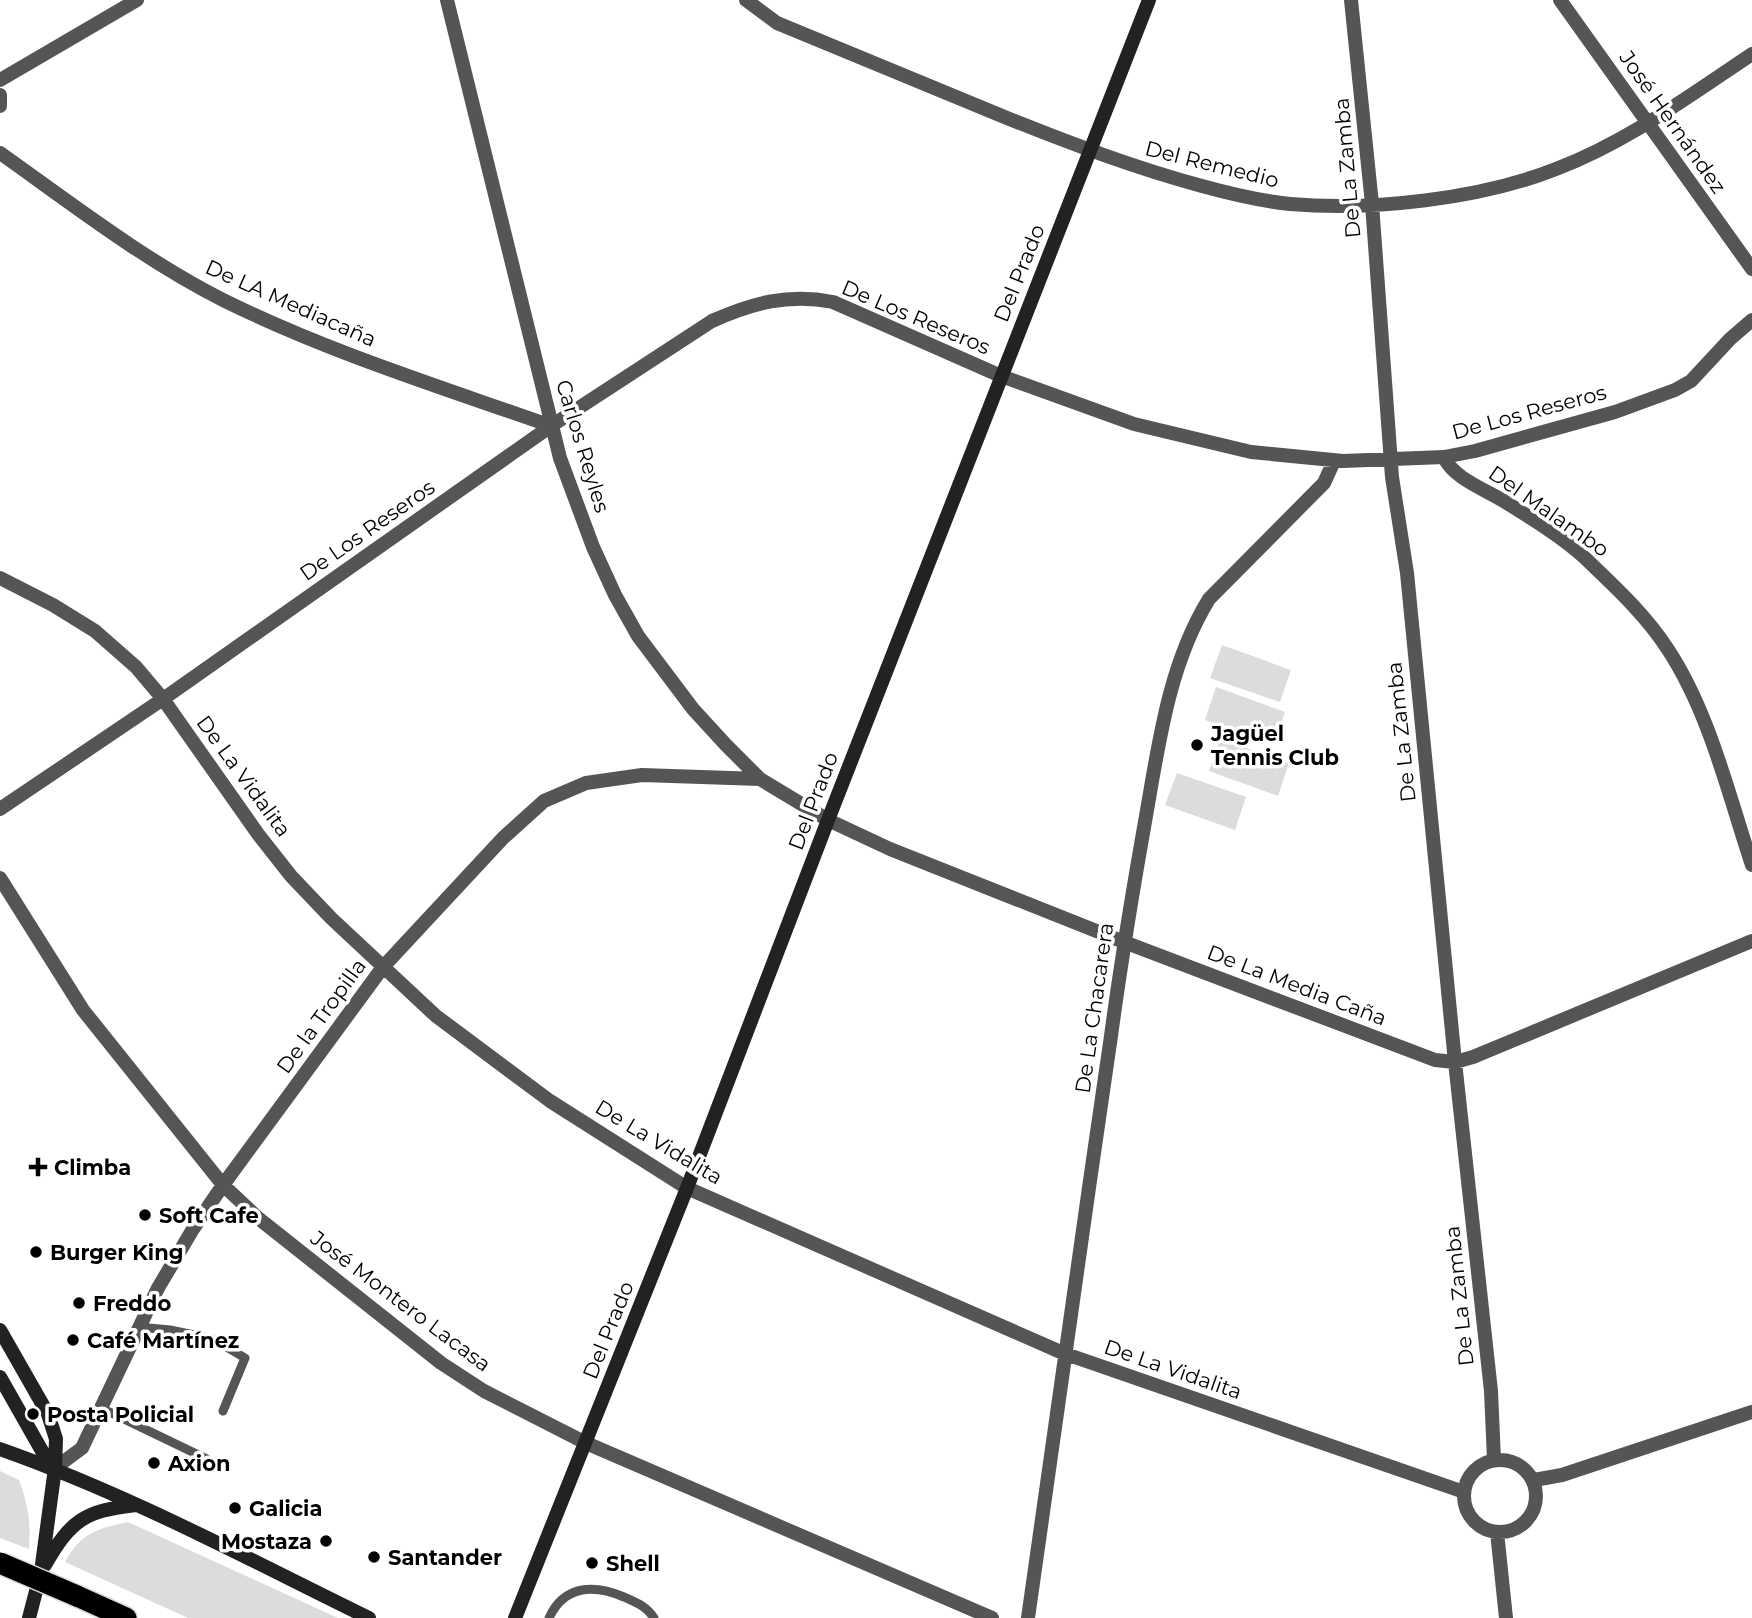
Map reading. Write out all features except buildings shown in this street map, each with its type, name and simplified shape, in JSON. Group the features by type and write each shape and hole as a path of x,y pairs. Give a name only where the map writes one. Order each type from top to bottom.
{"highway":[{"path":"0,1563 126,1618"}],"street":[{"path":"0,80 137,0"},
{"name":"Carlos Reyles","path":"447,0 560,458 593,547 615,595 638,636 693,709 760,779 828,820"},
{"name":"Del Remedio","path":"746,0 777,23 1090,152 1153,173 1236,195 1290,204 1373,204 1420,200 1514,184 1585,157 1648,123 1752,54"},
{"name":"Del Prado","path":"516,1618 687,1188 1149,0"},
{"name":"De La Zamba","path":"1351,0 1373,204 1391,459 1407,573 1455,1062 1491,1391 1494,1460"},
{"name":"José Hernández","path":"1560,0 1752,269"},
{"path":"0,95 0,106"},
{"name":"De LA Mediacaña","path":"0,153 148,256 223,300 340,350 551,426"},
{"name":"De Los Reseros","path":"0,809 163,699 551,426 712,321 740,309 787,298 833,302 1001,376 1134,424 1251,452 1334,460 1444,457 1615,412 1692,381 1730,339 1752,320"},
{"name":"Del Malambo","path":"1444,457 1455,472 1504,501 1582,555 1650,624 1668,649 1698,704 1752,865"},
{"name":"De La Chacarera","path":"1028,1618 1063,1353 1124,942 1157,752 1184,648 1209,599 1324,483 1334,460"},
{"name":"De La Vidalita","path":"0,578 53,605 95,631 136,667 163,699 258,834 291,876 436,1016 550,1101 687,1188 1063,1353 1464,1492"},
{"name":"De la Tropilla","path":"55,1468 82,1448 138,1327 174,1260 223,1185 383,967 503,838 544,801 586,783 642,775 760,779"},
{"name":"De La Media Caña","path":"828,820 890,849 1124,942 1435,1060 1455,1062 1473,1057 1752,941"},
{"name":"José Montero Lacasa","path":"0,878 83,1010 223,1185 258,1218 441,1363 484,1391 586,1443 992,1618"},
{"path":"0,1330 48,1414 56,1439 55,1468 41,1572 29,1618"},
{"path":"0,1377 42,1451 55,1468"},
{"path":"1534,1480 1562,1475 1752,1412"},
{"path":"0,1449 55,1468 137,1505 369,1618"},
{"path":"1494,1460 1513,1461 1522,1466 1534,1480 1537,1499 1530,1517 1515,1529 1497,1532 1479,1525 1472,1519 1464,1502 1464,1492 1471,1474 1477,1467 1494,1460"},
{"path":"41,1572 61,1540 82,1519 103,1509 137,1505"},
{"path":"1497,1532 1506,1618"}],"lane":[{"path":"138,1327 170,1329 212,1339 245,1358 223,1411"},
{"path":"101,1408 207,1460"},
{"path":"549,1618 555,1605 570,1594 587,1589 607,1590 646,1606 654,1618"}],"shaded area":[{"path":"1222,645 1291,670 1280,702 1210,678"},
{"path":"1216,687 1285,712 1274,744 1205,720"},
{"path":"1220,739 1289,763 1278,796 1209,771"},
{"path":"1177,773 1246,797 1235,830 1165,805"},
{"path":"0,1471 19,1480 28,1514 29,1549 0,1538"},
{"path":"128,1522 338,1618 188,1618 65,1562 77,1544 90,1534"}],"place":[{"name":"Jagüel Tennis Club","path":"1197,745"},
{"name":"Climba","path":"38,1167"},
{"name":"Soft Cafe","path":"145,1215"},
{"name":"Burger King","path":"36,1252"},
{"name":"Freddo","path":"79,1303"},
{"name":"Café Martínez","path":"73,1340"},
{"name":"Posta Policial","path":"33,1414"},
{"name":"Axion","path":"154,1463"},
{"name":"Galicia","path":"235,1508"},
{"name":"Mostaza","path":"326,1541"},
{"name":"Santander","path":"374,1557"},
{"name":"Shell","path":"592,1563"}]}
